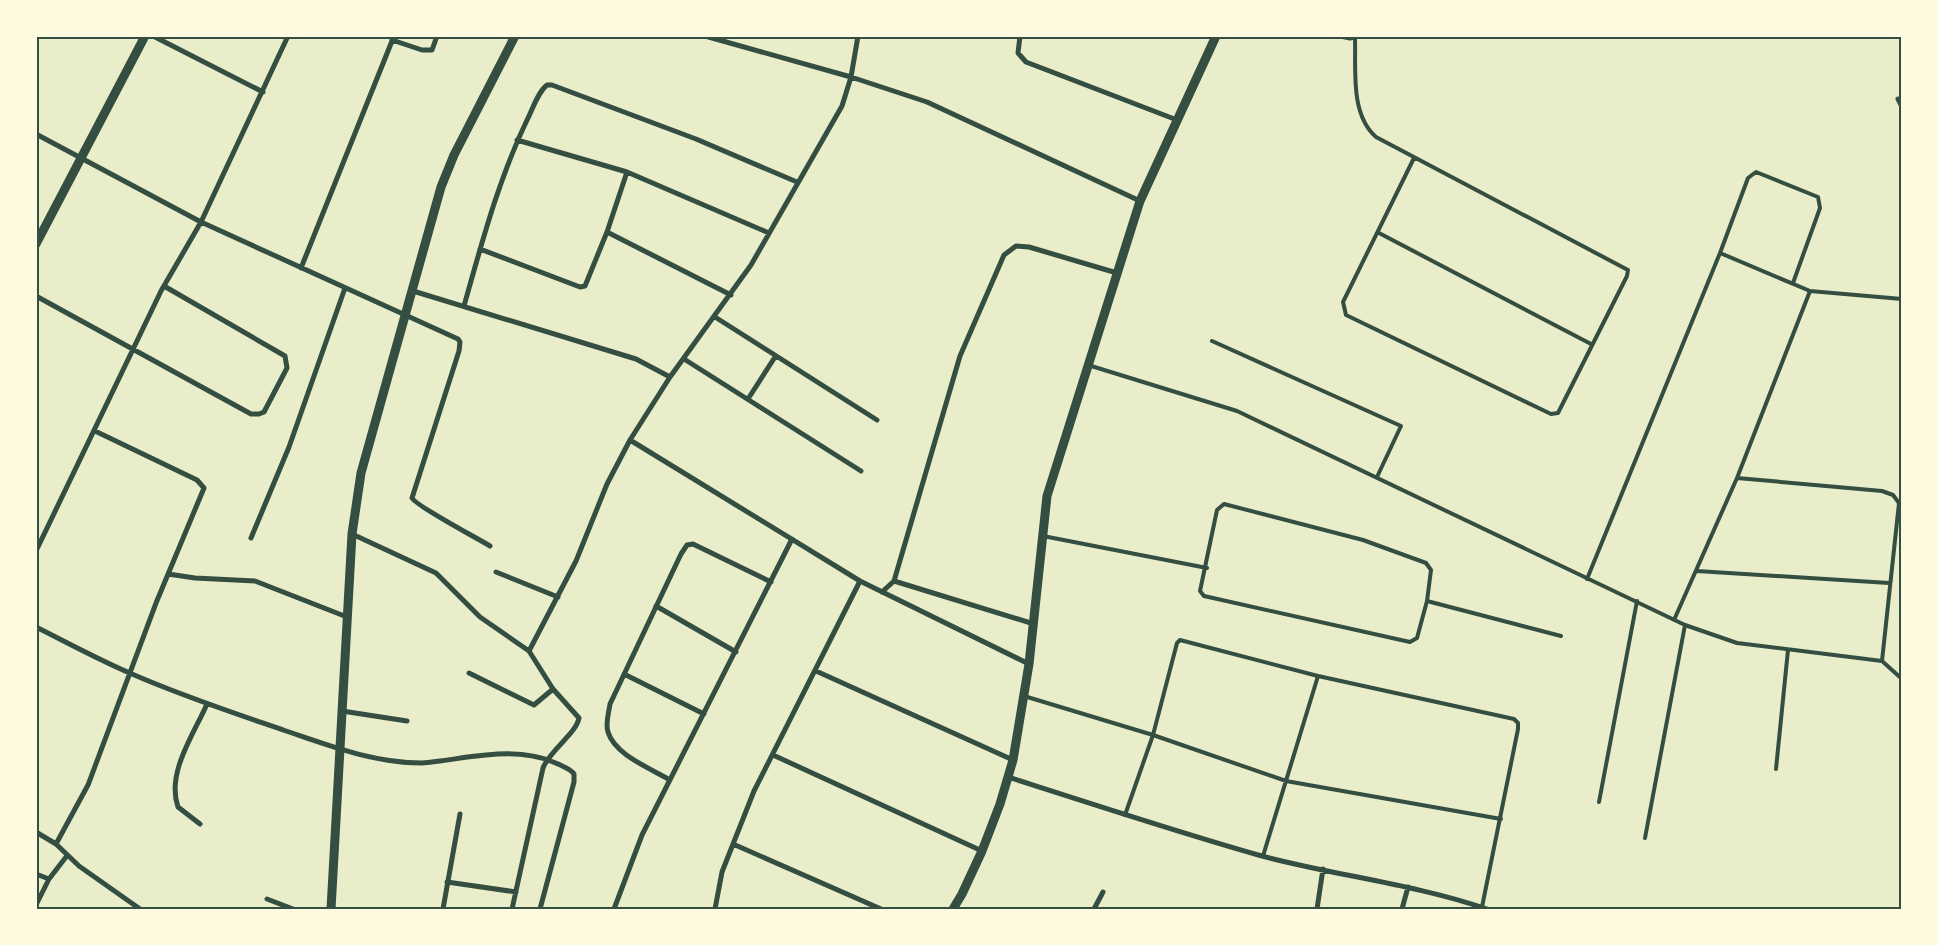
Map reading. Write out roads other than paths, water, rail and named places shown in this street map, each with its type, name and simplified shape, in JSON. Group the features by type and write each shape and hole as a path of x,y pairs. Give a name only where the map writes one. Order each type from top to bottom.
{"street":[{"path":"36,244 145,36"},
{"path":"154,36 263,92"},
{"path":"36,550 164,286 201,222 288,36"},
{"path":"301,268 393,38 422,50 432,50 437,36"},
{"path":"331,909 338,749 352,534 361,473 404,314 413,291 448,168 515,36"},
{"path":"705,36 851,77 927,102 1140,201"},
{"path":"529,651 576,561 607,484 630,440 670,377 731,295 842,106 851,77 858,36"},
{"path":"1020,36 1017,44 1018,54 1026,62 1178,120"},
{"path":"953,909 982,851 1013,760 1029,664 1047,496 1140,201 1216,36"},
{"path":"1340,36 1356,37"},
{"path":"464,306 497,189 517,140 544,88 552,85 696,139 797,182"},
{"path":"1898,99 1902,106"},
{"path":"36,134 201,222 458,339 461,345 412,498 421,508 442,517 490,546"},
{"path":"517,140 627,172 769,233"},
{"path":"480,250 583,287 587,284 607,232 627,172"},
{"path":"607,232 731,295"},
{"path":"882,592 894,581 960,356 1004,255 1016,246 1029,247 1117,273"},
{"path":"36,296 255,415 264,412 287,368 284,356 164,286"},
{"path":"251,538 289,447 345,288"},
{"path":"413,291 636,359 670,377"},
{"path":"715,317 775,357 877,420"},
{"path":"748,399 775,357"},
{"path":"684,358 861,471"},
{"path":"56,844 88,785 168,574 203,493 203,486 197,480 95,431"},
{"path":"630,440 860,580 1029,664"},
{"path":"352,534 436,573 480,618 529,651 553,689 579,720 546,759 537,787 512,909"},
{"path":"614,909 642,835 792,539"},
{"path":"670,780 627,755 607,731 610,704 681,554 690,544 771,582"},
{"path":"496,572 558,597"},
{"path":"168,574 196,578 255,581 347,617"},
{"path":"715,909 718,885 754,791 860,580"},
{"path":"894,581 1034,624"},
{"path":"656,606 736,652"},
{"path":"36,627 131,674 207,704 338,749 407,763 435,762 507,753 546,759 573,771 575,778 540,909"},
{"path":"816,670 1013,760"},
{"path":"470,673 534,705 553,689"},
{"path":"624,674 704,714"},
{"path":"200,824 178,806 175,788 179,766 207,704"},
{"path":"341,711 407,721"},
{"path":"772,755 982,851"},
{"path":"1008,777 1125,815 1263,856 1408,887 1484,908"},
{"path":"443,909 460,814"},
{"path":"36,832 56,844 66,856 140,909"},
{"path":"733,844 881,909"},
{"path":"36,905 49,879 66,856"},
{"path":"1317,909 1323,869"},
{"path":"36,874 49,879"},
{"path":"447,882 516,892"},
{"path":"1402,909 1408,887"},
{"path":"1094,909 1104,892"},
{"path":"267,900 293,909"}],"lane":[{"path":"1356,37 1359,109 1364,123 1376,137 1628,270 1627,276 1591,344 1560,412 1555,414 1346,315 1343,302 1379,233 1414,158"},
{"path":"1587,579 1720,253 1748,178 1753,173 1756,172 1818,197 1820,208 1793,284"},
{"path":"1379,233 1591,344"},
{"path":"1720,253 1810,291 1902,299"},
{"path":"1674,620 1737,478 1810,291"},
{"path":"1212,341 1401,426 1377,477"},
{"path":"1088,365 1237,412 1685,625 1737,643 1882,661 1902,679"},
{"path":"1737,478 1882,491 1893,495 1899,503 1900,510 1889,583 1882,661"},
{"path":"1224,504 1363,540 1426,563 1431,570 1427,601 1417,638 1410,642 1204,596 1200,591 1207,568 1217,510 1224,504"},
{"path":"1043,536 1207,568"},
{"path":"1697,571 1889,583"},
{"path":"1427,601 1561,636"},
{"path":"1599,802 1637,601"},
{"path":"1645,838 1685,625"},
{"path":"1125,815 1153,735 1177,643 1180,640 1318,676 1517,721 1518,728 1484,908"},
{"path":"1776,769 1788,650"},
{"path":"1263,856 1318,676"},
{"path":"1024,696 1153,735 1286,780 1501,819"}]}
